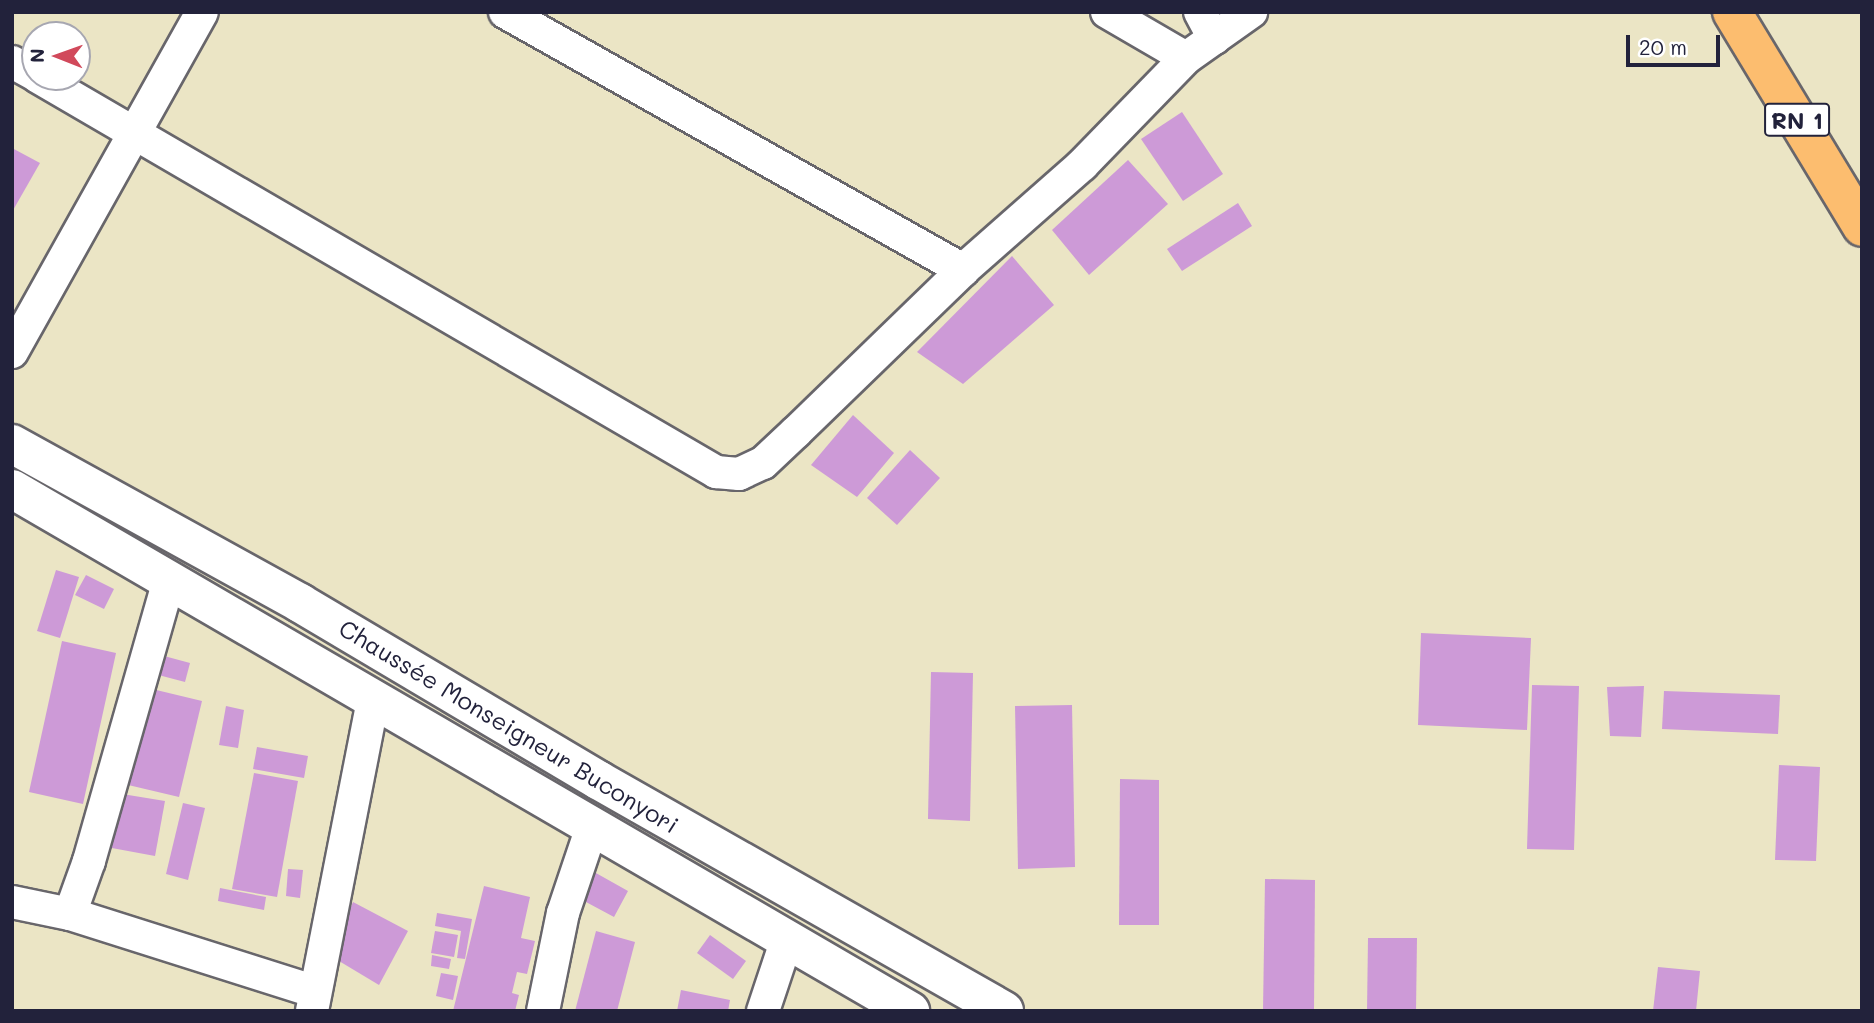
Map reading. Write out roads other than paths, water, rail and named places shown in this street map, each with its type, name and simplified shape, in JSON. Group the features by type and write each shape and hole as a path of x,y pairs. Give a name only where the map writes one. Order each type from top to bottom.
{"highway":[{"name":"RN 1","path":"1732,12 1862,228"}],"street":[{"path":"12,352 202,12"},
{"path":"505,12 963,270"},
{"path":"1107,12 1186,58"},
{"path":"62,91 716,472 739,474 762,463 963,270 1082,165 1186,58 1207,25 1251,12"},
{"name":"Chaussée Monseigneur Buconyori","path":"12,444 289,597 645,807 1004,1011"},
{"name":"Chaussée Monseigneur Buconyori","path":"12,489 910,1011"},
{"path":"70,914 89,861 169,581"},
{"path":"12,902 70,914 313,1001 373,701"},
{"path":"543,1011 566,900 592,827"},
{"path":"762,1011 787,939"}]}
